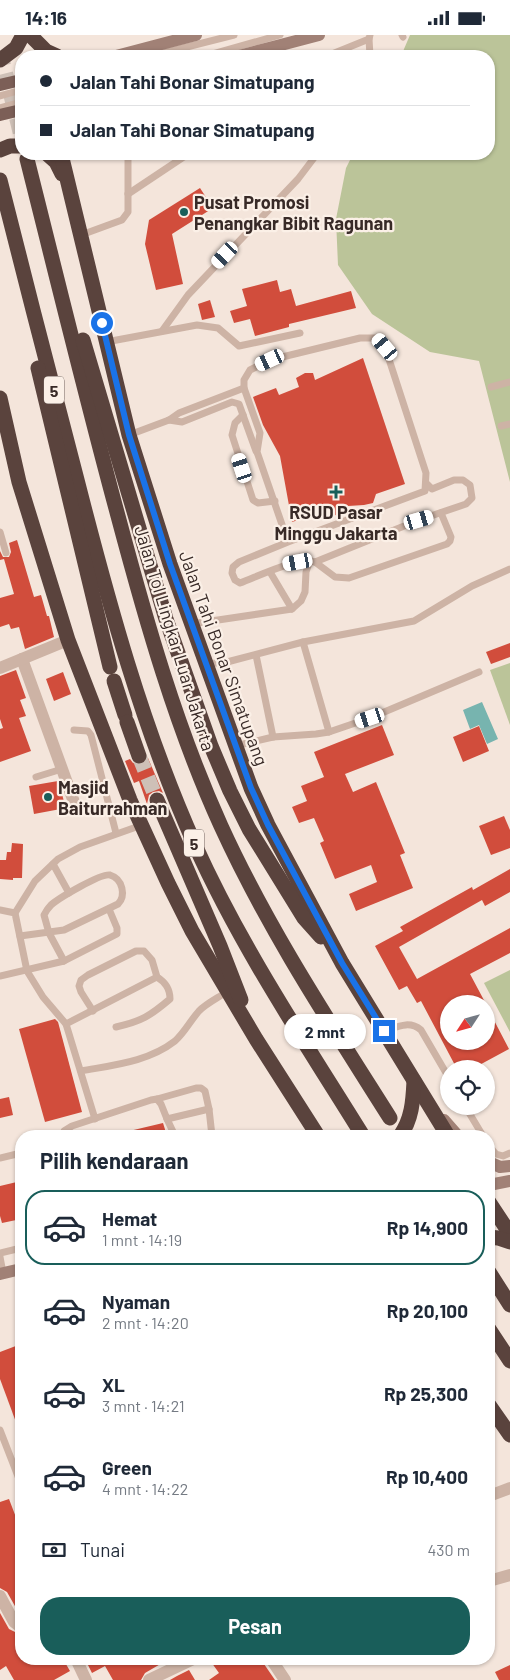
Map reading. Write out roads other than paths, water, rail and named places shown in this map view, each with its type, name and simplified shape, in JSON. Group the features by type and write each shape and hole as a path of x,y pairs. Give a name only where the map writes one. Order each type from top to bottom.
{"highway":[{"path":"0,59 16,48 23,35"},
{"path":"31,35 35,50"},
{"path":"31,35 45,50"},
{"path":"0,150 10,146 15,148"},
{"name":"Jalan Tol Lingkar Luar Jakarta","path":"26,160 137,586 187,744 220,825 255,894 300,975 390,1118"},
{"path":"54,160 68,184"},
{"name":"Jalan Tahi Bonar Simatupang","path":"64,160 68,184 129,435 190,624 251,788 268,825 342,963 444,1130"},
{"name":"5","path":"0,180 92,538 130,674 161,763 194,844 230,916 274,994 359,1130"},
{"path":"44,225 62,269 166,619 211,746 249,829 304,918 342,963"},
{"path":"30,300 36,360 112,674 139,756"},
{"path":"0,398 3,428 68,640 130,800 222,995 256,1039 316,1130"},
{"path":"157,800 220,946 256,1039"},
{"path":"404,1130 409,1121 413,1102 414,1081"},
{"path":"495,1211 510,1234"},
{"path":"495,1237 510,1242"},
{"path":"495,1281 510,1305"},
{"path":"495,1338 510,1361"},
{"path":"495,1414 510,1435"}],"main road":[{"path":"139,50 196,35"},
{"path":"262,50 319,35"},
{"path":"0,85 15,81"},
{"path":"0,115 15,111"},
{"path":"425,1097 453,1130"},
{"path":"495,1165 500,1167 510,1166"},
{"path":"495,1184 510,1181"},
{"path":"2,1274 15,1271"}],"street":[{"path":"0,668 68,640"},
{"path":"22,659 74,801"},
{"path":"495,1494 510,1488"},
{"path":"495,1579 510,1575"},
{"path":"0,1596 15,1623"},
{"path":"79,1665 86,1680"},
{"path":"149,1680 180,1665"},
{"path":"275,1665 284,1680"}],"lane":[{"path":"175,50 234,35"},
{"path":"226,50 280,35"},
{"path":"343,50 370,37 370,50"},
{"path":"0,96 15,92"},
{"path":"0,108 15,104"},
{"path":"81,235 122,220 128,212 128,160"},
{"path":"128,194 179,160"},
{"path":"162,331 188,295 298,179 312,160"},
{"path":"106,342 197,325 218,327 239,345 300,333"},
{"path":"257,452 260,433 244,388 244,380 250,369 270,360 360,338 378,339 385,347 426,473 425,491 239,562 234,567 232,573 235,580 240,583 286,564 313,561 466,504 472,498 470,485 463,480 454,480 432,489 426,483"},
{"path":"491,387 510,382"},
{"path":"129,435 244,388"},
{"path":"169,419 182,422 232,402 239,404 288,542"},
{"path":"243,415 235,423 232,435 253,500 258,503 275,501"},
{"path":"501,426 510,424"},
{"path":"313,561 334,577 349,578 447,543 451,537 441,513"},
{"path":"0,532 6,553"},
{"path":"190,624 292,609 301,601 305,592 306,573 313,561"},
{"path":"205,664 227,662 303,642 414,621 472,586 510,569"},
{"path":"270,572 292,609"},
{"path":"303,642 329,732"},
{"path":"256,655 273,737"},
{"path":"235,746 273,737 329,732 370,718 479,672"},
{"path":"74,730 88,731 91,735 116,833"},
{"path":"36,777 62,769"},
{"path":"95,1119 66,1024 43,997 27,971 15,913 35,881 58,859 80,847 142,825"},
{"path":"53,865 69,893"},
{"path":"20,936 49,933 64,930 109,909 122,900 123,894 121,886 110,875 103,876 69,893 52,905 44,915 49,933 64,961"},
{"path":"0,977 64,961 117,934 117,928 109,909"},
{"path":"0,910 15,913"},
{"path":"93,1011 79,986 81,980 136,951 144,951 152,959 157,977 164,981 170,992 170,999 154,1013 138,1021 116,1027"},
{"path":"66,1024 157,977"},
{"path":"81,1071 133,1061 163,1049 184,1032 200,1011 222,995"},
{"path":"384,1031 406,1024 415,1025 421,1030 440,1063"},
{"path":"65,1130 151,1100 196,1088 201,1088 205,1091 211,1130"},
{"path":"157,1099 172,1130"},
{"path":"167,1119 209,1109"},
{"path":"470,1115 479,1130"},
{"path":"495,1153 503,1156 510,1153"},
{"path":"0,1158 15,1154"},
{"path":"0,1253 15,1249"},
{"path":"0,1257 2,1274"},
{"path":"0,1430 15,1469"}],"water":[{"path":"482,702 498,739 487,744 479,725 470,729 463,710"}],"tunnel":[{"path":"0,51 15,112"},
{"path":"139,756 157,800"}],"place":[{"name":"Pusat Promosi Penangkar Bibit Ragunan","path":"184,212"},
{"name":"RSUD Pasar Minggu Jakarta","path":"336,492"},
{"name":"Masjid Baiturrahman","path":"48,797"}]}
